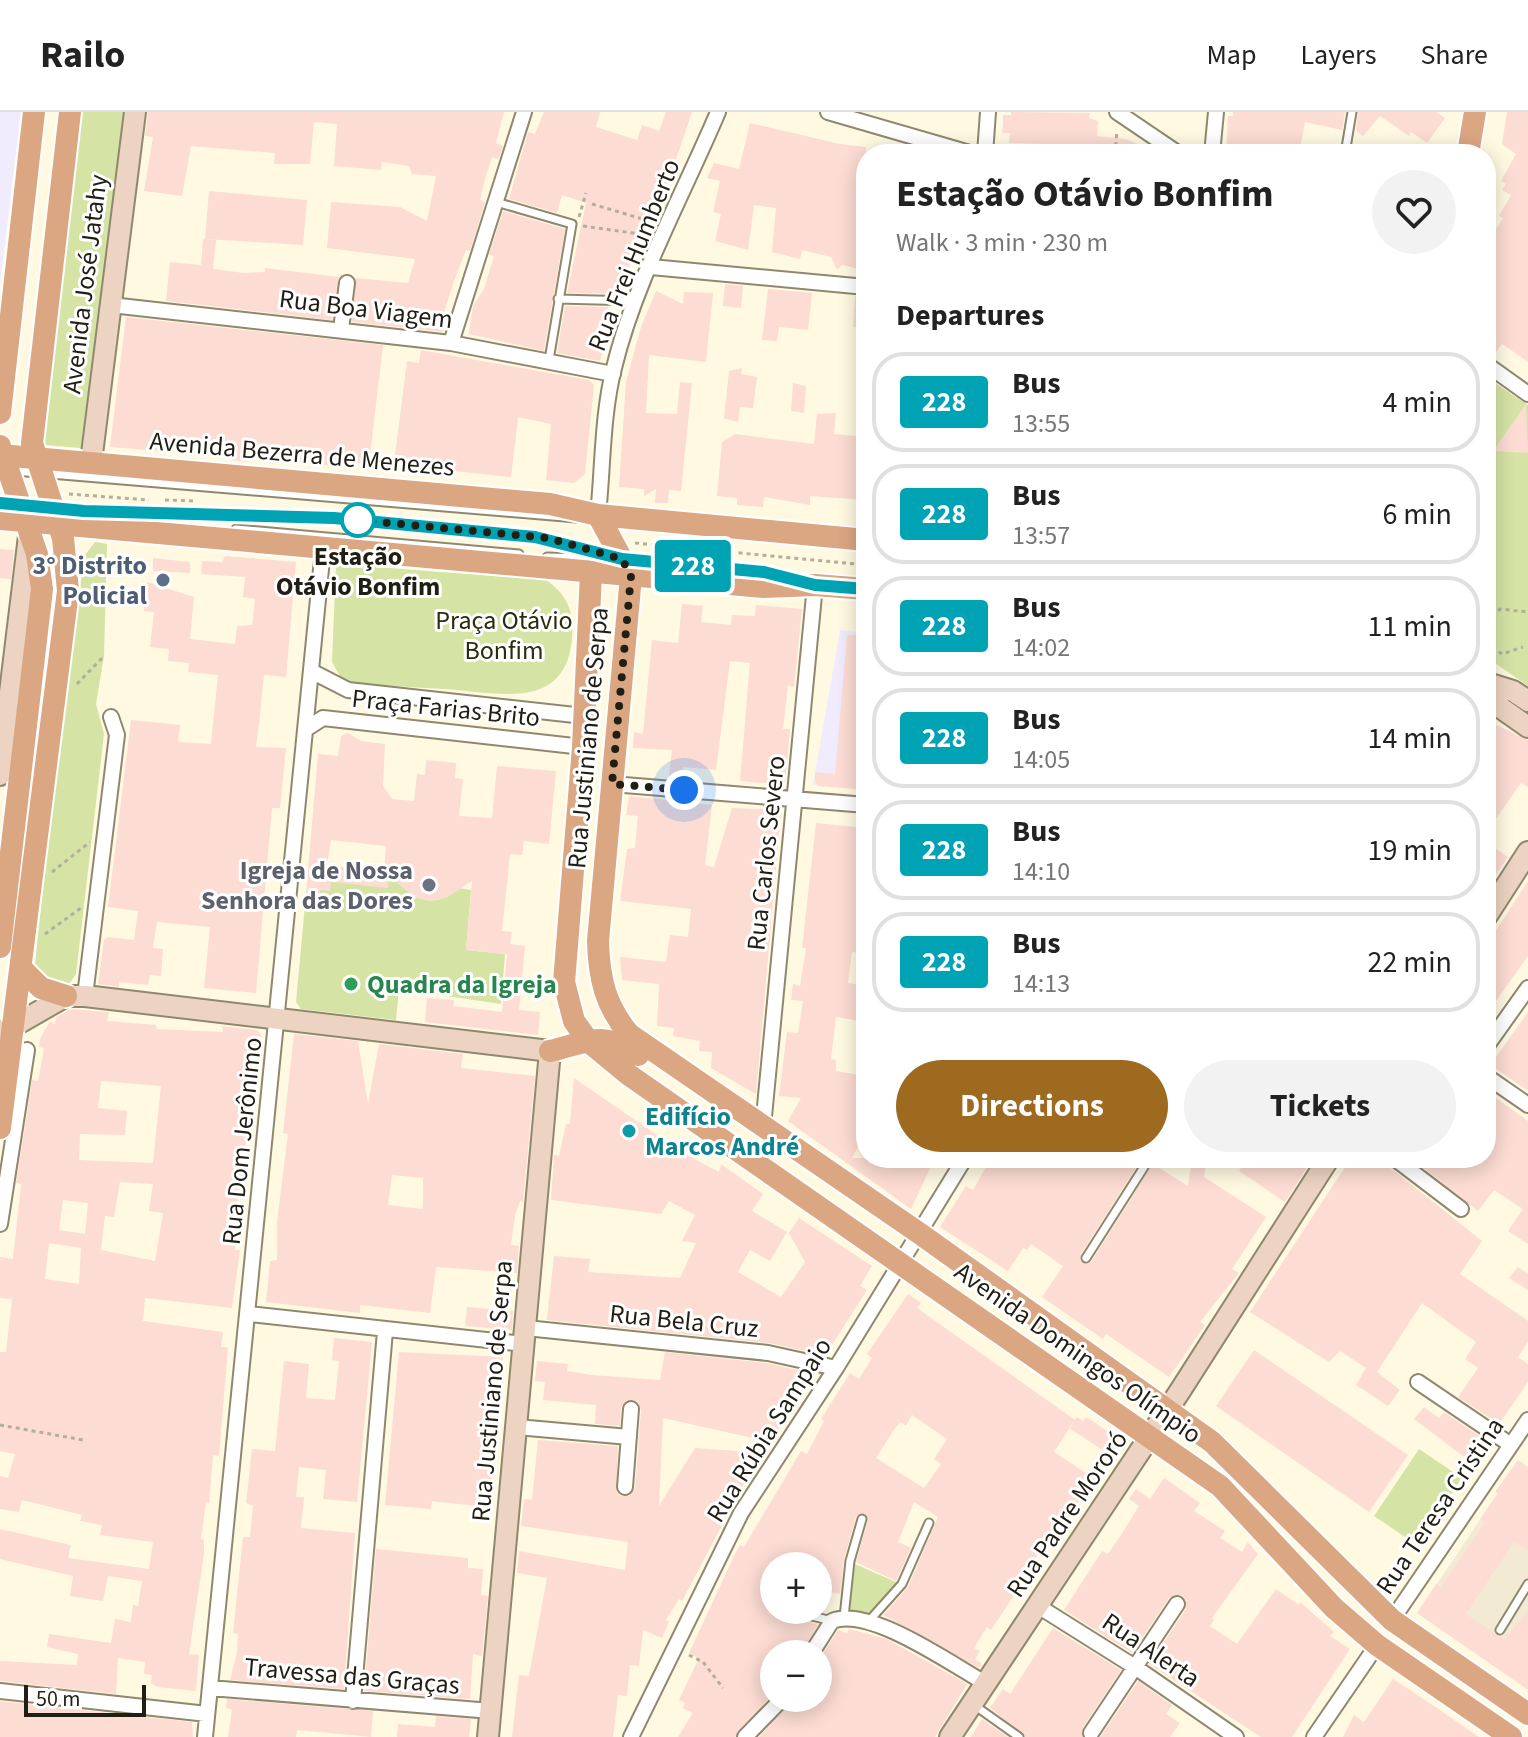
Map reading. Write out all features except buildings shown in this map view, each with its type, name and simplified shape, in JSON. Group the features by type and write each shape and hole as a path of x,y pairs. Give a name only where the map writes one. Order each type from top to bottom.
{"main road":[{"path":"0,413 34,112"},
{"name":"Avenida José Jatahy","path":"6,1117 7,1030 22,969 68,591 56,516 32,443 70,112"},
{"path":"1470,144 1475,112"},
{"path":"0,947 4,877 41,605 37,554 18,516 2,460"},
{"name":"Avenida Bezerra de Menezes","path":"2,460 39,466 91,462 566,506 598,515 856,539"},
{"path":"598,515 629,559"},
{"path":"0,519 56,516 323,549 591,573 629,559 763,587 815,585 856,588"},
{"name":"Rua Justiniano de Serpa","path":"615,1018 602,988 598,941 629,559"},
{"name":"Rua Justiniano de Serpa","path":"589,1042 574,1021 564,982 583,747 591,573"},
{"path":"22,969 41,988 75,996"},
{"path":"550,1051 602,988"},
{"name":"Avenida Domingos Olímpio","path":"615,1018 629,1034 919,1233 1234,1459 1392,1620 1528,1714"},
{"path":"550,1051 608,1038 622,1042 682,1087 704,1099 731,1104"},
{"name":"Avenida Domingos Olímpio","path":"589,1042 629,1075 1220,1486 1309,1584 1377,1645 1511,1737"}],"street":[{"name":"Avenida José Jatahy","path":"91,462 135,112"},
{"path":"451,343 524,112"},
{"name":"Rua Frei Humberto","path":"598,515 613,374 635,301 718,112"},
{"path":"828,112 938,144"},
{"path":"986,144 988,112"},
{"path":"1213,144 1216,112"},
{"path":"1117,117 1162,144"},
{"path":"651,267 856,286"},
{"path":"341,329 347,283"},
{"name":"Rua Boa Viagem","path":"111,305 451,343 613,374"},
{"path":"1496,371 1528,394"},
{"path":"0,775 18,516"},
{"name":"Rua Dom Jerônimo","path":"205,1737 279,1018 323,549"},
{"name":"Rua Carlos Severo","path":"763,1127 815,585"},
{"name":"Praça Farias Brito","path":"311,671 348,690 584,716"},
{"path":"1496,686 1513,691 1528,701"},
{"path":"1496,700 1501,708 1528,727"},
{"path":"75,996 117,735 111,717"},
{"name":"Praça Farias Brito","path":"306,729 323,718 583,747"},
{"path":"612,784 856,804"},
{"path":"1496,902 1528,852"},
{"path":"1496,1033 1528,988"},
{"path":"7,1030 75,996 550,1051"},
{"name":"Avenida José Jatahy","path":"0,1224 6,1117 27,1050"},
{"name":"Rua Justiniano de Serpa","path":"488,1737 550,1051"},
{"path":"1496,1083 1528,1105"},
{"name":"Rua Rúbia Sampaio","path":"631,1737 741,1513 836,1368 959,1168"},
{"name":"Rua Padre Mororó","path":"950,1737 1168,1410 1323,1168"},
{"path":"1418,1168 1461,1209"},
{"name":"Rua Bela Cruz","path":"249,1314 385,1331 525,1336 768,1353 836,1368"},
{"path":"353,1701 385,1331"},
{"path":"1418,1382 1511,1445"},
{"path":"625,1487 631,1409"},
{"name":"Rua Teresa Cristina","path":"1392,1620 1528,1420"},
{"path":"517,1427 629,1437"},
{"path":"1091,1733 1177,1604"},
{"name":"Rua Alerta","path":"1038,1606 1135,1667 1236,1737"},
{"path":"822,1640 838,1619 868,1622 985,1683"},
{"path":"1314,1737 1377,1645"},
{"name":"Travessa das Graças","path":"210,1688 491,1711"},
{"path":"0,1691 207,1714"},
{"path":"745,1737 769,1712"}],"lane":[{"path":"1347,144 1352,112"},
{"path":"496,202 572,224 549,360"},
{"path":"558,299 635,301"},
{"name":"Avenida Bezerra de Menezes","path":"39,466 549,519 598,515"},
{"path":"56,516 82,507 334,518 548,538 629,559"},
{"path":"82,507 170,523"},
{"path":"233,529 524,555"},
{"path":"535,556 629,559"},
{"path":"1086,1258 1143,1168"},
{"path":"832,1618 838,1619 862,1519"},
{"path":"868,1622 902,1584 929,1523"},
{"path":"1500,1630 1528,1584"},
{"path":"972,1703 1019,1737"}],"path":[{"path":"1116,144 1117,117"},
{"path":"586,193 576,225 667,233"},
{"path":"592,204 667,233"},
{"path":"70,485 82,507"},
{"path":"651,545 652,537"},
{"path":"629,559 651,545 856,564"},
{"path":"1496,612 1500,609 1528,612"},
{"path":"1496,650 1502,654 1523,647"},
{"path":"73,687 104,656"},
{"path":"43,880 92,841"},
{"path":"36,941 84,906"},
{"path":"0,1425 83,1440"},
{"path":"676,1647 703,1662 723,1688"}],"shaded area":[{"path":"0,112 21,112 0,283"},
{"path":"840,630 856,632 856,787 813,785"},
{"path":"1498,1493 1528,1514 1528,1689 1418,1612"}],"green space":[{"path":"80,112 124,112 81,448 44,445 43,427"},
{"path":"1496,384 1528,405 1528,686 1496,664"},
{"path":"95,542 107,544 104,656 96,704 104,734 76,974 69,984 40,981 34,974 63,698 85,555"},
{"name":"Praça Otávio Bonfim","path":"336,564 546,580 560,592 570,612 572,638 567,662 557,678 543,688 525,693 357,684 341,678 332,662"},
{"path":"398,877 410,893 426,900 442,899 459,888 471,890 466,950 505,954 501,1004 399,989 396,1020 301,1009 296,1002 305,905 319,906 320,890 331,882"},
{"path":"1419,1449 1462,1478 1417,1545 1374,1516"},
{"path":"855,1564 898,1583 868,1618 849,1611"}],"bus line":[{"name":"228","path":"0,503 84,511 303,516 548,538 622,559 764,572 815,585 856,588"}],"place":[{"name":"Estação Otávio Bonfim","path":"358,520"},
{"name":"3° Distrito Policial","path":"163,580"},
{"name":"Igreja de Nossa Senhora das Dores","path":"429,885"},
{"name":"Quadra da Igreja","path":"351,984"},
{"name":"Edifício Marcos André","path":"629,1131"}],"route":[{"path":"358,520 548,538 622,559 631,576 612,784 684,790"}]}
